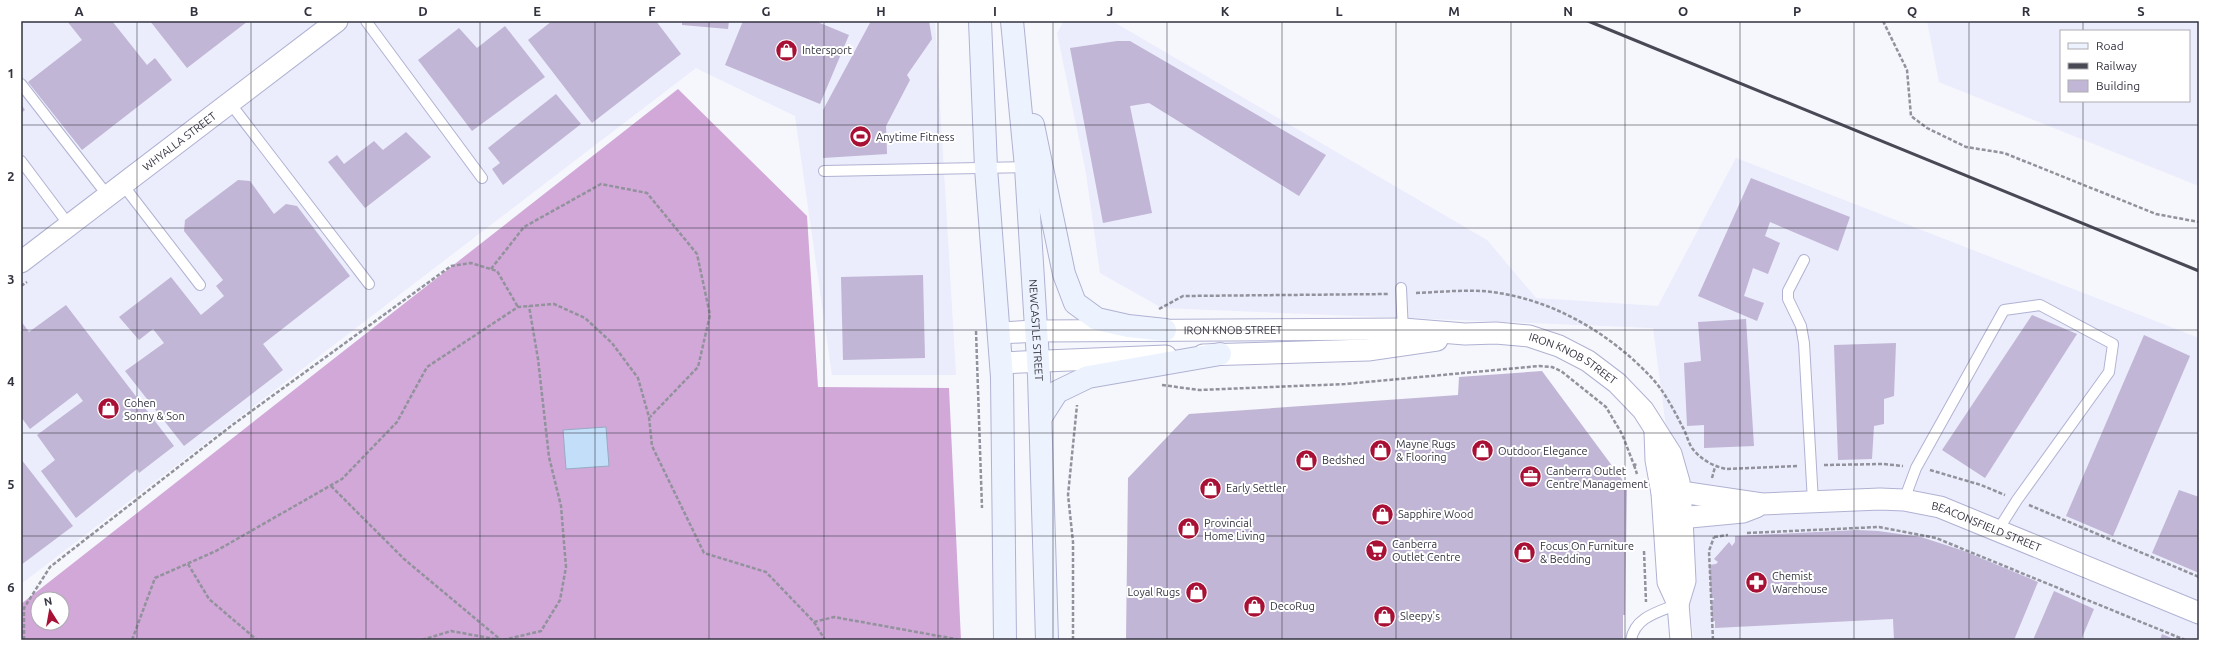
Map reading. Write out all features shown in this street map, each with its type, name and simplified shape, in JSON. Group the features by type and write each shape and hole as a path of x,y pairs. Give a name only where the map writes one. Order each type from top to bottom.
{"main road":[{"path":"980,21 986,168 1000,333 1005,640"},
{"path":"1013,29 1064,274 1075,303 1097,319 1128,326 1165,330"},
{"name":"NEWCASTLE STREET","path":"1013,29 1026,167 1042,417 1047,640"},
{"path":"1042,417 1057,392 1088,376 1220,354"}],"street":[{"name":"WHYALLA STREET","path":"21,262 337,21"},
{"name":"IRON KNOB STREET","path":"1000,333 1037,331 1165,330 1403,337 1496,333 1529,336 1559,346 1588,361 1617,382 1643,410 1655,432 1664,457 1672,492 1673,518 1668,582 1678,604 1681,640"},
{"name":"IRON KNOB STREET","path":"1001,363 1220,354 1368,350 1403,337"},
{"name":"BEACONSFIELD STREET","path":"1672,492 1711,506 1743,512 1762,504 1880,499 1904,500 1940,507 2199,613"},
{"name":"BEACONSFIELD STREET","path":"1673,518 1711,506"}],"lane":[{"path":"366,21 482,178"},
{"path":"21,84 200,285"},
{"path":"230,103 369,284"},
{"path":"21,161 69,225"},
{"path":"824,171 1026,167"},
{"path":"1804,260 1788,291 1788,299 1801,326 1804,343 1813,502"},
{"path":"1401,288 1403,337"},
{"path":"1904,500 1916,468 2004,310 2040,305 2113,344 2110,372 2017,500 1998,530"},
{"path":"1631,640 1633,630 1647,616 1678,604"}],"path":[{"path":"1883,21 1907,70 1911,116 1927,128 1966,147 2004,153 2156,214 2199,222"},
{"path":"491,269 524,227 601,184 647,193 697,254 710,315 698,367 649,417"},
{"path":"24,640 24,608 50,567 231,426 451,266 471,263 497,271 518,307"},
{"path":"132,640 155,578 216,551 342,479 397,422 427,367 518,307 554,304 585,318 612,343 638,378 649,417 652,446 704,553 766,572 814,622 825,640"},
{"path":"422,640 452,631 501,640 541,631 560,600 566,567 561,506 549,457 538,358 529,306"},
{"path":"1156,384 1199,390 1330,385 1539,366 1552,367 1561,371 1606,407 1622,434 1638,478"},
{"path":"978,377 982,516"},
{"path":"1073,640 1073,542 1068,496 1077,404"},
{"path":"1634,465 1692,448"},
{"path":"1713,640 1709,551 1714,537 1711,506 1712,478 1715,467"},
{"path":"331,486 404,559 501,640"},
{"path":"1739,533 1879,527 1936,538 2185,640"},
{"path":"1714,537 1733,534"},
{"path":"1644,546 1647,616"},
{"path":"188,564 209,599 257,640"},
{"path":"814,622 834,617 961,640"}],"shaded area":[{"path":"21,21 935,21 956,375 832,375 795,116 696,68 21,584"},
{"path":"1064,21 1112,21 1487,240 1536,298 1658,306 1736,158 2199,338 2199,640 1694,640 1653,328 1162,308 1100,273 1086,173 1057,33"},
{"path":"1927,21 2199,21 2199,186 1939,82"},
{"path":"678,89 807,216 818,387 949,388 961,640 21,640 21,604 30,597 30,631 70,631 70,591 38,591"}],"water":[{"path":"606,427 609,466 566,469 563,430"}],"building":[{"path":"67,21 112,21 147,65 155,58 172,80 82,150 28,82 82,40"},
{"path":"150,21 248,21 187,68"},
{"path":"552,21 656,21 681,54 592,123 528,40"},
{"path":"682,21 729,21 728,29 682,25"},
{"name":"Intersport","path":"743,21 815,21 849,35 820,104 725,65"},
{"path":"871,21 929,21 932,39 907,75 910,80 886,126 887,154 823,158 823,110"},
{"path":"505,26 545,77 472,131 418,60 459,28 477,48"},
{"path":"1117,41 1130,41 1326,155 1299,196 1149,103 1130,106 1152,213 1103,223 1070,48"},
{"path":"556,94 581,124 503,185 492,169 500,163 488,148"},
{"path":"21,104 25,110 21,113"},
{"path":"406,132 431,157 365,208 328,162 337,155 344,164 374,141 383,150"},
{"path":"1751,178 1850,217 1838,251 1770,222 1765,236 1780,243 1768,274 1753,268 1744,296 1764,303 1757,321 1698,296"},
{"path":"238,180 250,181 274,214 286,204 297,206 350,276 263,344 283,370 184,446 125,371 164,343 153,329 139,340 119,317 171,277 201,315 224,296 216,286 223,280 184,231 185,220"},
{"path":"923,275 925,358 843,360 841,277"},
{"name":"Cohen Sonny & Son","path":"66,305 174,446 139,473 137,469 76,518 41,471 55,460 37,435 83,401 77,393 30,429 21,417 21,321 29,332"},
{"path":"2032,315 2077,334 1985,478 1942,450"},
{"path":"1746,319 1754,446 1704,448 1704,425 1687,426 1684,363 1701,361 1698,322"},
{"path":"2144,335 2190,356 2113,536 2066,516"},
{"path":"1896,343 1894,396 1884,399 1884,424 1874,426 1872,459 1838,460 1834,345"},
{"name":"Canberra Outlet Centre","path":"1542,371 1627,486 1625,615 1623,615 1623,640 1126,640 1128,478 1189,414 1458,395 1459,377"},
{"path":"21,459 73,526 21,565"},
{"path":"2179,490 2199,497 2199,573 2152,553"},
{"path":"1857,530 1878,531 1921,537 1964,551 2038,582 2014,640 1894,640 1893,619 1715,628 1715,621 1712,621 1711,600 1714,600 1714,598 1711,598 1709,565 1716,564 1718,562 1714,559 1729,542 1732,546 1735,542 1735,536"},
{"path":"2054,591 2094,609 2081,640 2033,640"},
{"path":"2162,634 2176,640 2160,640"}],"railway":[{"path":"1588,21 2199,271"}],"place":[{"name":"Intersport","path":"787,50"},
{"name":"Anytime Fitness","path":"860,137"},
{"name":"Cohen Sonny & Son","path":"109,409"},
{"name":"Mayne Rugs & Flooring","path":"1380,450"},
{"name":"Outdoor Elegance","path":"1482,451"},
{"name":"Bedshed","path":"1307,460"},
{"name":"Canberra Outlet Centre Management","path":"1531,477"},
{"name":"Early Settler","path":"1211,488"},
{"name":"Sapphire Wood","path":"1382,514"},
{"name":"Provincial Home Living","path":"1188,529"},
{"name":"Canberra Outlet Centre","path":"1377,550"},
{"name":"Focus On Furniture & Bedding","path":"1524,552"},
{"name":"Chemist Warehouse","path":"1756,582"},
{"name":"Loyal Rugs","path":"1196,592"},
{"name":"DecoRug","path":"1255,606"},
{"name":"Sleepy's","path":"1384,616"}]}
